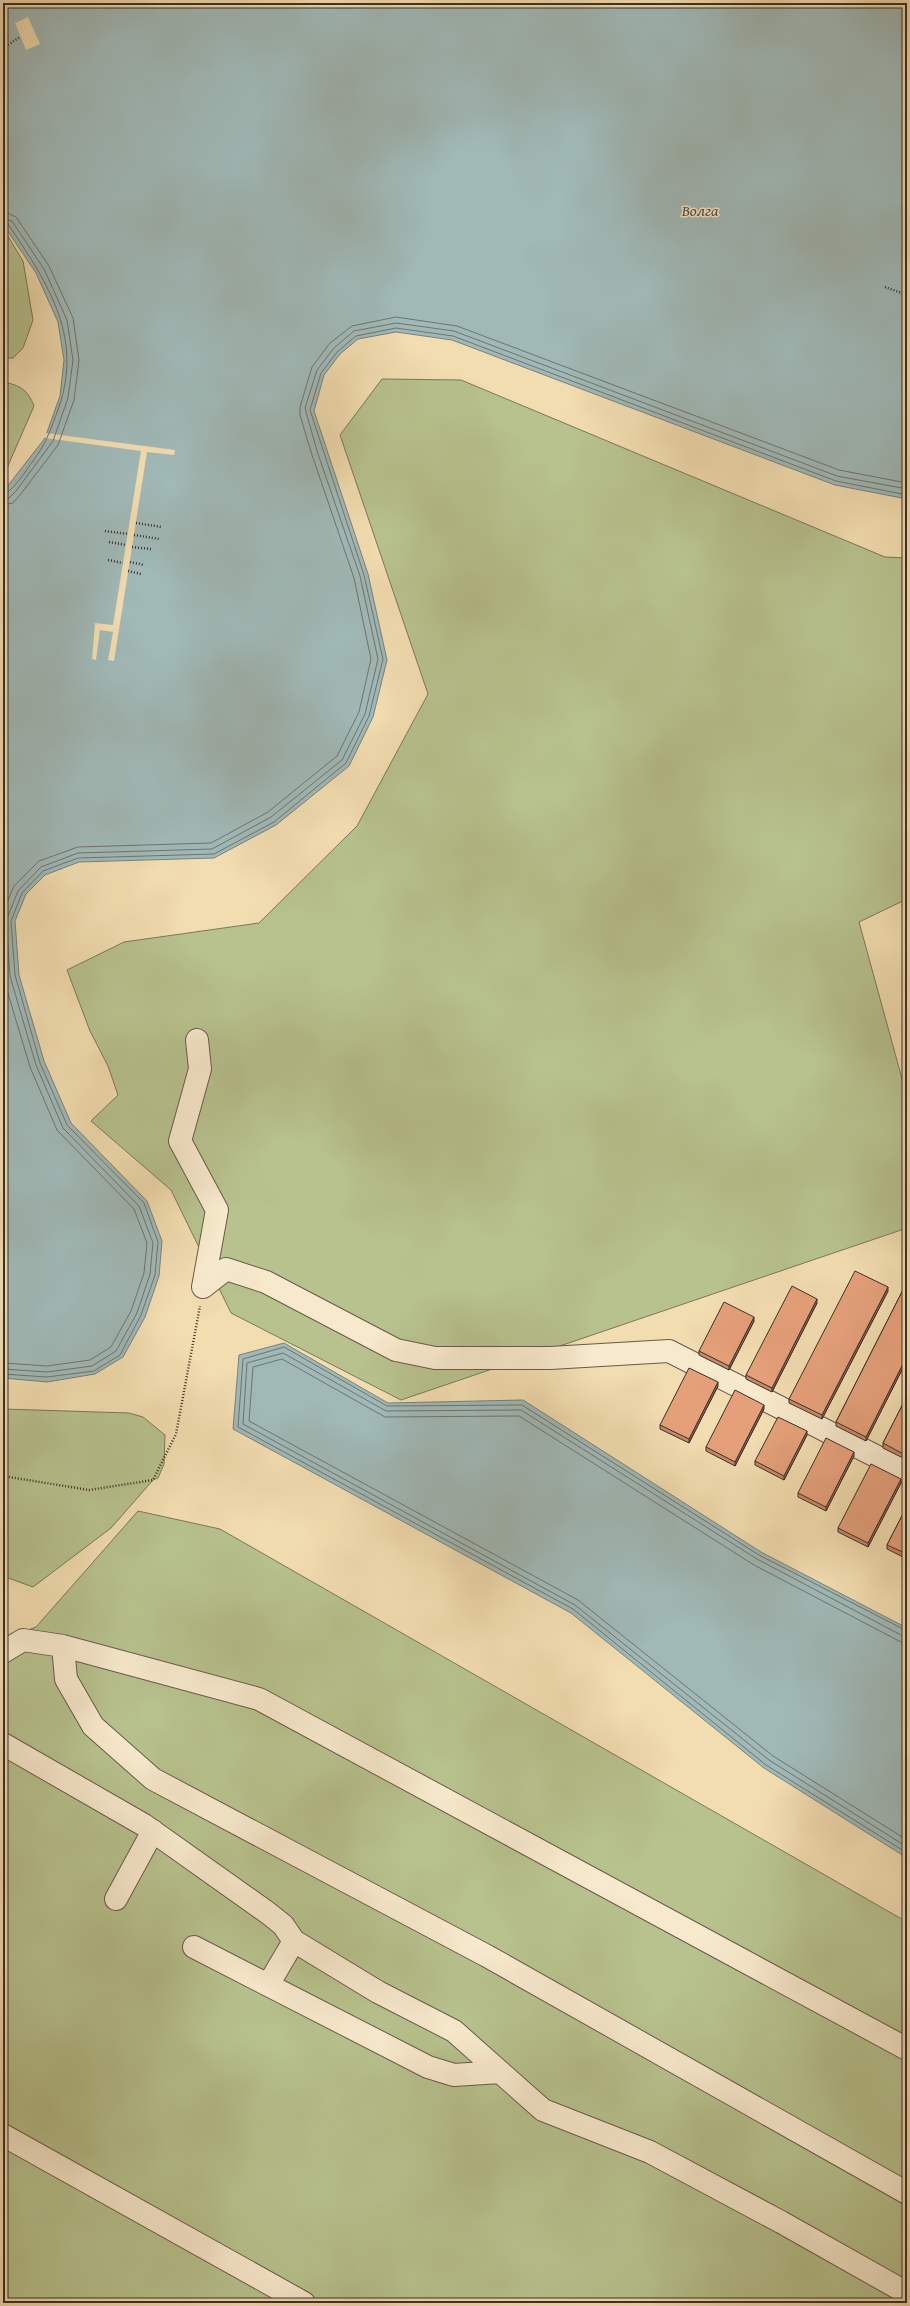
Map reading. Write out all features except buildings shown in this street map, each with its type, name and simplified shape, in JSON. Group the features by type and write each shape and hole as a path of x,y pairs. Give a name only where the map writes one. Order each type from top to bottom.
{"street":[{"path":"197,1040 200,1069 180,1141 217,1210 203,1287"},
{"path":"203,1287 226,1269 266,1282 396,1350 435,1358 550,1358 669,1351 907,1472"},
{"path":"3,1652 23,1640 63,1646 259,1699 907,2049"},
{"path":"63,1646 66,1679 93,1726 153,1779 487,1956 907,2193"},
{"path":"3,1744 153,1831 268,1913 283,1925 294,1941 378,1992 454,2031 543,2110 650,2152 782,2222 907,2293"},
{"path":"116,1899 153,1831"},
{"path":"268,1985 294,1941"},
{"path":"194,1948 428,2067 454,2075 500,2072"},
{"path":"3,2135 304,2303"}],"path":[{"path":"3,48 20,37"},
{"path":"885,287 907,295"},
{"path":"136,523 162,528"},
{"path":"106,531 128,534"},
{"path":"134,535 160,539"},
{"path":"109,542 126,545"},
{"path":"132,547 151,550"},
{"path":"108,560 123,563"},
{"path":"130,562 144,565"},
{"path":"128,572 141,574"},
{"path":"3,1476 89,1490 153,1480 176,1434 203,1287"}],"green space":[{"path":"3,228 23,261 33,320 23,348 13,358 3,358"},
{"path":"382,379 461,380 885,557 907,558 907,899 859,922 907,1097 907,1228 401,1400 231,1313 171,1190 91,1121 118,1095 108,1066 90,1031 67,970 124,942 259,923 357,826 428,694 340,435"},
{"path":"3,382 23,389 32,400 34,406 3,477"},
{"path":"3,1409 129,1413 143,1417 165,1435 164,1464 158,1478 153,1480 111,1528 33,1587 3,1576"},
{"path":"138,1511 220,1529 907,1922 907,2303 3,2303 3,1640 36,1627"}],"water":[{"name":"Волга","path":"3,3 907,3 907,499 835,485 452,340 396,332 358,339 340,354 324,375 314,411 368,574 387,660 373,717 349,766 276,825 214,858 79,862 45,875 26,894 15,921 19,975 44,1061 71,1123 147,1201 162,1241 159,1276 145,1317 123,1357 95,1374 47,1382 3,1378 3,492 45,438 60,396 64,360 58,322 36,273 3,224"},
{"path":"284,1343 388,1403 523,1400 761,1552 907,1628 907,1858 764,1768 571,1613 233,1429 239,1355"}],"pier":[{"path":"28,17 40,44 26,50 15,23"},
{"path":"45,433 175,450 174,455 147,452 114,661 108,660 113,632 100,630 96,660 92,659 95,623 113,625 141,451 45,438"}]}
